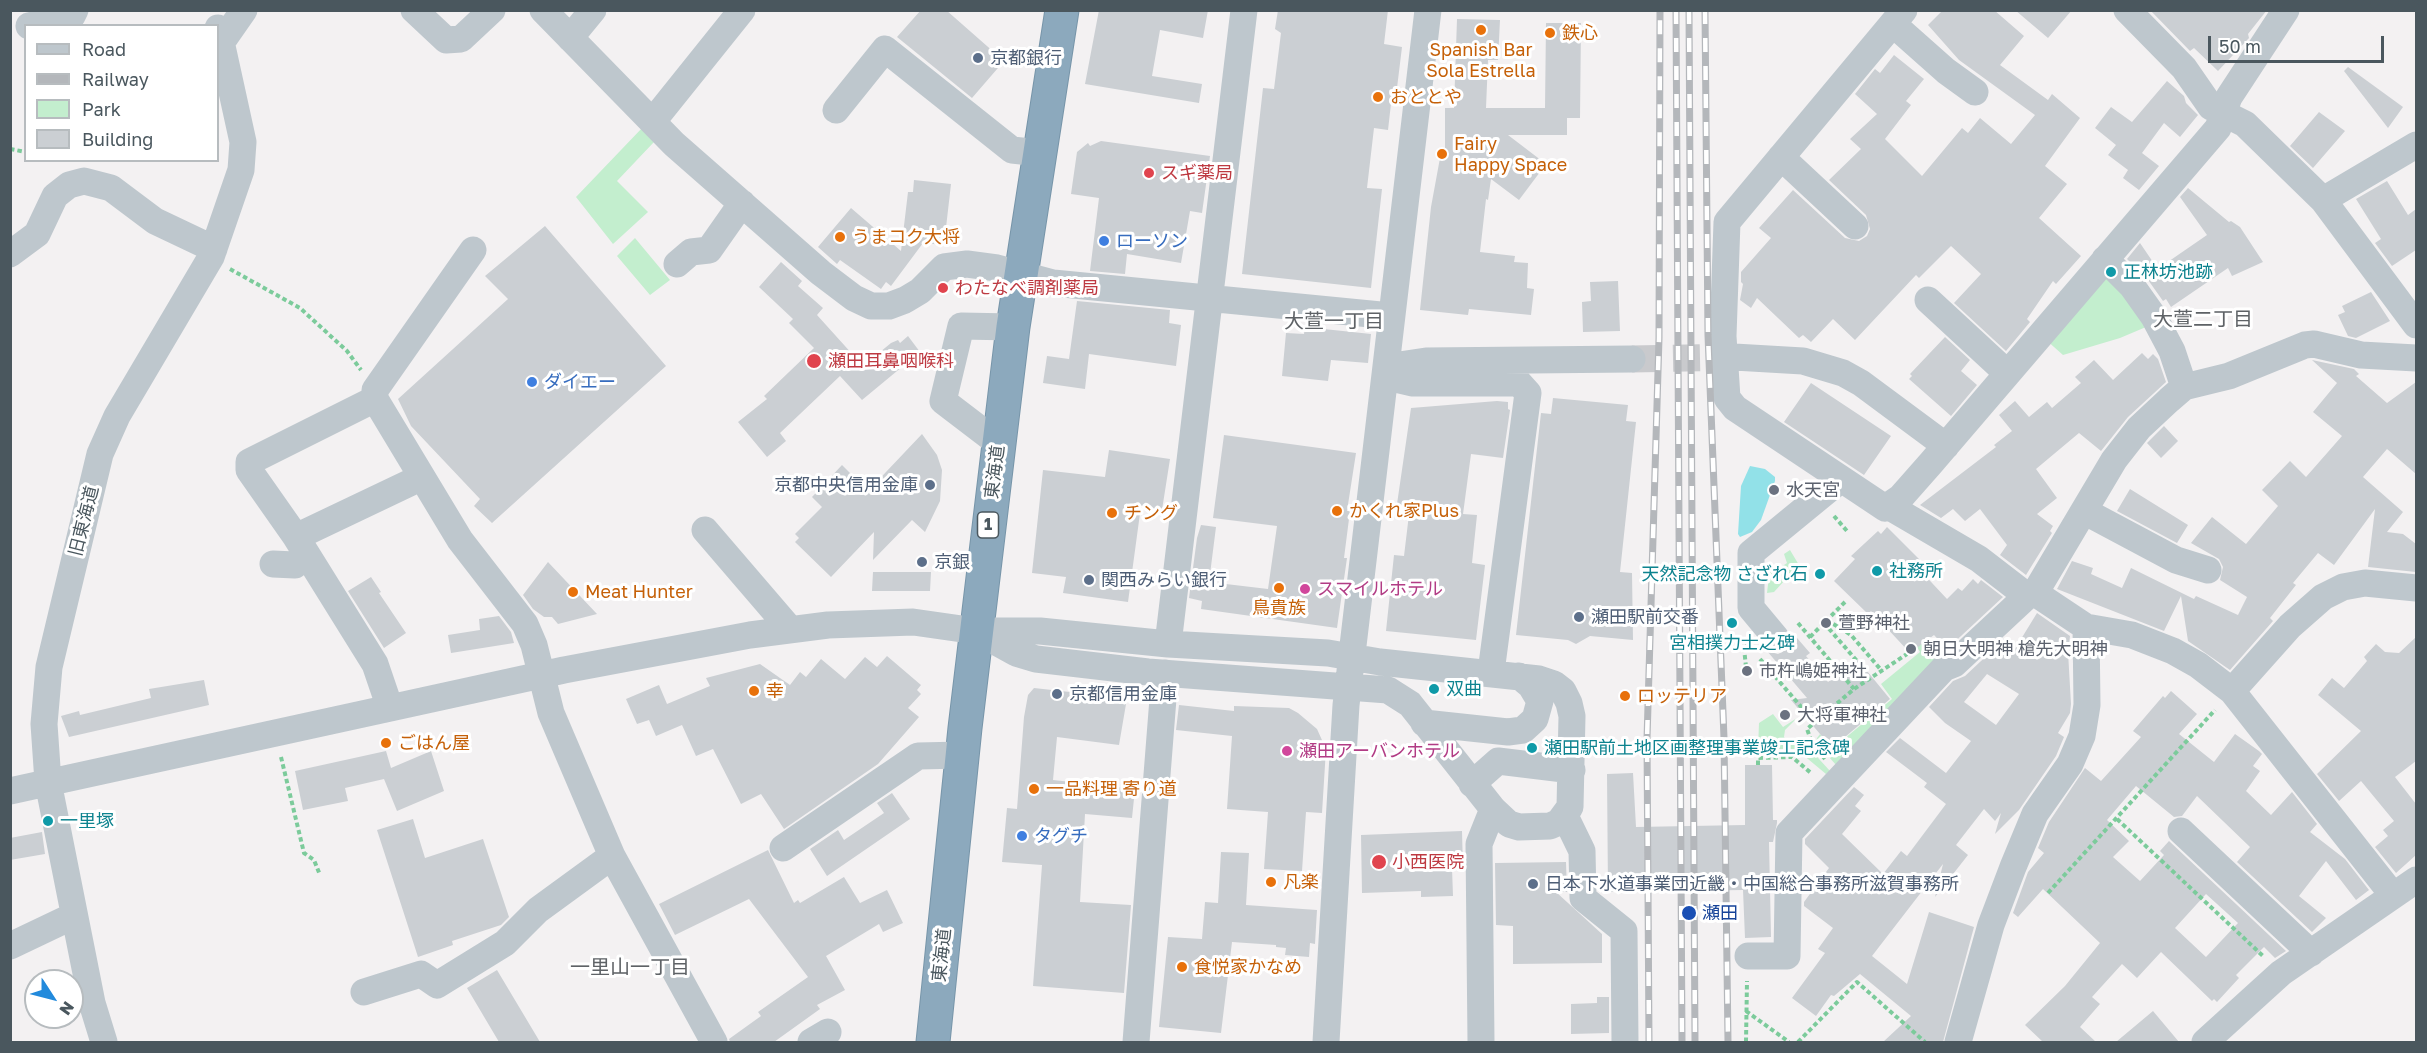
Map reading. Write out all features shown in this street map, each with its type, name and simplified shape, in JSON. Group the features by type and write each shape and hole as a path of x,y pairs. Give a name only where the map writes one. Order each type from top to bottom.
{"highway":[{"name":"東海道","path":"933,1042 962,755 998,443 1013,327 1062,10"}],"street":[{"path":"36,24 72,16 75,10"},
{"path":"219,31 244,10"},
{"path":"414,10 446,40 461,39 492,10"},
{"path":"543,10 652,121 742,203 821,273 854,298 871,306 889,306 905,300 920,291 944,267 967,264 1021,274 1053,283 1391,316"},
{"path":"570,38 593,10"},
{"path":"652,121 742,10"},
{"path":"1168,644 1244,10"},
{"path":"1326,1042 1348,686 1428,10"},
{"path":"2127,10 2184,68 2211,107 2245,124 2323,200 2416,325"},
{"path":"1890,507 1946,446 2218,128 2229,97 2286,10"},
{"path":"1975,92 1946,71 1898,17 1727,222 1723,336 1727,398 1735,408 1880,507 1890,507 1979,559 2086,627 2132,635 2159,644 2198,665 2232,691 2409,886 2281,973 2205,1042"},
{"name":"旧東海道","path":"104,1042 92,1003 48,782 44,724 48,667 100,454 117,416 212,253 241,170 243,142 219,36"},
{"path":"836,110 885,49 1012,150 1040,153"},
{"path":"2323,200 2416,146"},
{"path":"1781,157 1855,226"},
{"path":"10,254 37,234 55,196 69,185 84,181 111,188 155,221 212,253"},
{"path":"677,264 691,252 709,250 742,203"},
{"path":"390,708 375,664 296,537 249,470 249,462 375,394 473,250"},
{"path":"2105,259 2132,286 2154,317 2172,351 2184,387"},
{"path":"1928,300 2007,373"},
{"path":"998,443 943,400 961,326 1013,327"},
{"path":"1748,956 1787,956 1789,833 1944,668 1954,664 2031,594 2084,511 2102,477 2126,444 2184,387 2229,376 2305,345 2314,344 2361,356 2416,358"},
{"path":"1734,357 1803,361 1843,373 1861,383 1946,446"},
{"path":"1386,367 1448,361 1632,359"},
{"path":"1386,367 1400,380 1413,383 1519,383 1528,393 1491,672"},
{"path":"375,394 460,540 525,624 542,675 551,713 612,856 714,1042"},
{"path":"296,537 422,477"},
{"path":"1767,641 1751,608 1752,552 1840,480"},
{"path":"2084,511 2176,560 2208,570"},
{"path":"260,512 284,565 325,582"},
{"path":"705,530 790,629"},
{"path":"2232,691 2290,626 2323,597 2343,587 2365,583 2416,588"},
{"path":"10,791 542,675 790,629 913,622 976,631 1040,631 1168,644 1276,649 1491,672 1554,684 1563,691 1572,716 1570,807 1565,816 1550,826 1519,827 1509,824 1493,809 1401,696 1388,690 1166,673 1036,658 1016,653 976,631"},
{"path":"1958,1042 1992,925 2013,867 2035,814 2070,764 2082,736 2087,705 2086,627"},
{"path":"1136,1042 1166,673"},
{"path":"1424,723 1508,732 1523,730 1535,719 1540,701 1532,686 1519,676"},
{"path":"783,848 918,756 962,755"},
{"path":"1473,784 1498,761 1572,770"},
{"path":"1481,1042 1479,844 1493,809"},
{"path":"1565,816 1582,851 1583,898 1624,932 1625,1042"},
{"path":"2181,831 2311,953"},
{"path":"364,992 421,974 437,986 505,943 538,910 612,856"},
{"path":"10,946 74,916"}],"path":[{"path":"212,253 300,308 347,351 375,394"},
{"path":"1810,637 1846,601"},
{"path":"1746,667 1744,648 1767,641 1787,611 1854,689"},
{"path":"1825,621 1857,661"},
{"path":"1825,621 1851,635 1882,671"},
{"path":"1767,641 1815,723"},
{"path":"1841,777 1812,743 1807,729 1854,689 1907,654"},
{"path":"2048,893 2232,691"},
{"path":"1833,707 1845,721"},
{"path":"277,733 282,767 304,853 314,860 320,876"},
{"path":"1758,765 1758,758 1792,757"},
{"path":"2117,819 2281,973"},
{"path":"1746,1042 1748,956"},
{"path":"1798,1042 1857,982 1924,1042"},
{"path":"1746,1010 1789,1042"}],"green space":[{"path":"643,127 654,142 617,181 648,212 613,244 576,197"},
{"path":"635,238 670,280 650,295 617,256"},
{"path":"2102,276 2117,282 2146,327 2120,338 2063,355 2045,339"},
{"path":"1790,550 1799,565 1774,592 1767,593 1770,568 1775,571 1787,563 1784,554"},
{"path":"1926,633 1945,653 1836,765 1816,742 1817,738 1820,734 1832,749 1892,699 1881,684 1920,652 1917,647"},
{"path":"1773,714 1783,727 1797,718 1785,730 1784,737 1787,741 1799,737 1830,771 1826,774 1796,749 1758,749 1759,723"}],"water":[{"path":"1750,466 1765,469 1775,477 1775,481 1761,520 1752,532 1740,537 1738,534 1741,486"}],"building":[{"path":"921,10 946,10 1004,61 972,98 897,37"},
{"path":"1099,10 1208,10 1203,38 1160,30 1152,76 1202,84 1199,103 1085,84"},
{"path":"1278,10 1388,10 1384,44 1402,47 1396,96 1392,95 1388,130 1374,128 1367,188 1382,189 1371,288 1242,274 1263,88 1274,89 1281,33 1275,29"},
{"path":"1943,10 1994,10 2024,36 2000,65 2048,100 2052,94 2080,118 2045,166 2067,184 2039,218 2081,256 2056,284 2053,281 2027,319 2030,322 2006,351 1954,303 1981,274 1951,246 1919,278 1916,275 1855,340 1833,319 1811,342 1803,335 1799,338 1757,298 1751,308 1740,300 1743,284 1741,272 1771,238 1759,228 1793,190 1845,238 1859,241 1867,236 1870,229 1866,215 1829,180 1861,149 1850,139 1877,114 1855,94 1875,69 1880,73 1894,55 1924,79 1906,101 1911,105 1885,139 1922,176 1962,128 1968,133 1980,118 2011,144 2035,115 1959,60 1928,25"},
{"path":"2015,10 2072,10 2048,38"},
{"path":"2150,10 2267,10 2248,34 2249,38 2218,71 2194,48 2190,51"},
{"path":"1457,19 1500,20 1498,60 1488,60 1486,108 1545,108 1546,23 1581,23 1580,118 1567,118 1567,135 1508,135 1546,164 1519,200 1491,179 1488,200 1486,199 1480,252 1515,256 1514,262 1528,263 1527,288 1534,289 1531,315 1469,309 1468,315 1420,310 1431,207 1440,158 1445,159 1445,108 1454,108"},
{"path":"2348,67 2403,107 2388,128 2344,71"},
{"path":"2167,81 2184,96 2186,103 2198,115 2180,137 2164,123 2142,153 2159,166 2139,190 2123,178 2128,170 2108,155 2116,145 2095,128 2111,107 2132,122"},
{"path":"2319,112 2345,131 2313,168 2290,146"},
{"path":"1101,141 1210,156 1202,213 1190,211 1181,263 1127,254 1125,274 1090,271 1099,198 1071,194 1077,152 1088,143 1090,146"},
{"path":"914,180 951,184 944,245 923,243 891,286 886,282 881,289 840,260 837,264 818,247 851,208 901,251 908,192 913,192"},
{"path":"2387,181 2408,215 2416,209 2416,250 2392,266 2375,243 2381,239 2356,199"},
{"path":"2188,188 2229,222 2240,227 2263,262 2232,276 2228,268 2171,307 2166,299 2163,301 2146,277 2207,235 2180,197"},
{"name":"ダイエー","path":"545,226 666,366 492,523 474,506 480,499 411,426 398,399 508,299 485,276"},
{"path":"2140,243 2157,268 2145,277 2127,259"},
{"path":"781,262 802,281 798,286 823,308 817,315 863,366 891,343 898,340 900,343 908,336 920,352 862,400 840,376 780,433 786,441 767,457 738,422 767,399 764,396 814,348 789,323 793,319 759,287"},
{"path":"1618,281 1620,331 1583,332 1582,302 1591,301 1590,282"},
{"path":"2371,292 2390,321 2356,338 2348,336 2338,315 2345,312 2342,306"},
{"path":"1077,301 1170,310 1169,323 1181,325 1176,366 1089,354 1085,389 1043,383 1047,356 1069,359"},
{"path":"1305,327 1371,334 1368,363 1331,360 1328,381 1282,376 1286,333 1304,334"},
{"path":"1945,337 1970,360 1961,371 1977,385 1951,416 1909,379 1912,376 1910,374"},
{"path":"2142,353 2148,359 2153,354 2158,359 2166,382 2128,417 2101,451 2079,433 2036,469 2057,498 2037,514 2053,526 2050,531 2052,533 2026,575 2000,555 2007,545 1980,509 1965,521 1953,509 1941,518 1920,505 1996,447 1994,445 2012,431 1999,415 2015,401 2029,417 2047,402 2052,408 2081,383 2075,377 2094,360 2113,380"},
{"path":"2312,360 2354,369 2359,374 2356,376 2387,403 2416,382 2416,474 2387,449 2363,477 2403,512 2387,532 2403,534 2416,544 2416,572 2368,567 2375,509 2334,565 2318,553 2293,583 2296,585 2270,618 2273,621 2230,670 2188,641 2181,596 2164,631 2057,589 2072,561 2093,568 2091,574 2122,588 2131,568 2194,599 2196,596 2238,615 2247,597 2220,580 2223,567 2219,559 2191,543 2212,517 2246,544 2278,506 2262,490 2290,461 2306,477 2342,436 2313,412 2337,383"},
{"path":"1811,383 1891,436 1864,475 1784,422"},
{"path":"1553,398 1628,405 1626,421 1636,422 1620,572 1632,573 1633,640 1590,636 1576,644 1568,640 1516,635 1541,413 1551,414"},
{"path":"1508,402 1510,410 1503,458 1471,454 1463,514 1477,515 1472,563 1485,565 1476,640 1386,631 1394,555 1404,556 1410,506 1397,504 1411,408"},
{"path":"2164,426 2178,441 2161,458 2147,443"},
{"path":"922,434 937,455 942,470 940,501 925,532 912,520 873,560 874,532 831,577 795,542 799,538 795,534 822,507 812,497 842,465 868,491"},
{"path":"1224,435 1356,453 1347,511 1350,511 1344,558 1347,558 1337,628 1201,609 1202,601 1189,598 1197,538 1201,525 1216,527 1209,582 1268,589 1277,526 1213,518"},
{"path":"1109,450 1170,459 1162,510 1141,506 1128,602 1063,593 1066,577 1032,573 1043,470 1105,477"},
{"path":"2130,489 2188,525 2177,543 2117,511"},
{"path":"1887,527 1923,563 1918,568 1947,599 1958,588 1962,591 1973,579 1978,584 1981,580 2003,597 1947,649 1934,635 1910,653 1871,611 1868,614 1834,581 1855,559 1851,556 1878,531 1881,534"},
{"path":"548,562 597,614 558,624 552,617 544,617 533,609 523,595"},
{"path":"873,572 931,572 930,591 872,591"},
{"path":"371,577 406,633 384,648 348,591"},
{"path":"2037,613 2070,636 2068,652 2070,713 2058,733 2064,737 2056,756 2019,810 1995,834 2001,813 1995,821 1984,809 1956,845 1968,855 1935,897 1943,864 1872,956 1907,984 1929,912 1974,927 1943,1042 1883,1042 1911,1016 1860,974 1834,996 1831,995 1816,1016 1792,998 1825,953 1818,949 1833,928 1804,906 1804,902 1829,868 1805,844 1805,839 1854,787 1864,795 1855,806 1861,811 1842,834 1883,874 1901,851 1907,856 1946,804 1924,787 1927,783 1886,752 1900,738 1946,773 1971,741 1945,723 1929,707 1953,681 1965,676 1996,647 2010,657","holes":["1987,674 2019,694 1996,725 1964,702"]},
{"path":"499,616 511,632 514,643 451,653 448,635 480,630 479,619"},
{"path":"1791,631 1810,653 1806,656 1828,682 1858,660 1890,699 1832,748 1791,700 1807,698 1767,651 1778,654 1786,650 1791,643"},
{"path":"2416,637 2416,761 2395,777 2416,804 2416,855 2396,873 2375,847 2388,836 2383,830 2394,821 2361,781 2339,801 2317,774 2361,731 2318,695 2332,678 2344,688 2367,661 2364,657 2376,644 2385,652 2399,653"},
{"path":"887,656 921,685 917,690 921,694 908,708 919,717 878,764 784,829 761,794 741,804 713,749 696,756 682,725 656,736 649,720 637,724 626,699 659,685 667,704 710,686 706,678 760,664 790,685 800,672 806,677 821,659 845,679 865,657 877,667"},
{"path":"204,680 209,705 69,737 61,716 79,711 80,715 151,698 149,689"},
{"path":"1034,688 1115,697 1115,702 1126,704 1119,745 1057,737 1053,780 1135,789 1132,818 1085,814 1080,902 1131,905 1124,993 1033,986 1042,865 1002,862 1007,808 1017,809 1024,717 1028,695"},
{"path":"2171,691 2197,714 2179,734 2214,762 2235,734 2259,751 2262,754 2253,766 2260,771 2246,791 2271,815 2292,792 2317,824 2310,832 2345,859 2369,890 2356,900 2326,861 2299,896 2326,918 2312,932 2237,862 2250,847 2197,796 2182,816 2174,817 2136,786 2107,820 2129,841 2113,857 2140,881 2164,855 2160,851 2169,841 2286,951 2275,958 2264,947 2236,975 2239,978 2217,1002 2214,999 2212,1001 2161,952 2137,978 2122,964 2092,997 2100,1004 2080,1027 2096,1042 2043,1042 2025,1025 2065,986 2100,943 2043,889 2018,917 2013,913 2028,872 2044,853 2038,848 2049,822 2085,768 2101,781 2141,737 2133,731 2163,696 2165,698","holes":["2206,894 2238,923 2206,957 2175,928"]},
{"path":"1179,705 1234,711 1234,706 1289,708 1317,729 1326,749 1322,813 1306,812 1302,871 1264,869 1268,812 1227,809 1232,736 1176,730"},
{"path":"386,751 391,768 431,751 444,791 397,811 384,779 345,788 348,801 303,810 295,771"},
{"name":"瀬田","path":"1745,765 1772,765 1773,820 1777,820 1777,823 1773,842 1769,842 1771,937 1745,938 1743,890 1608,892 1607,774 1633,773 1636,827 1745,825"},
{"path":"892,793 910,819 827,876 810,849 838,830 844,840 884,813 877,803"},
{"path":"413,819 425,858 483,839 509,917 501,925 452,941 453,945 418,957 377,830"},
{"path":"1462,831 1463,868 1452,868 1453,896 1421,897 1421,891 1362,893 1361,835"},
{"path":"42,832 45,854 10,860 10,838"},
{"path":"768,850 794,903 798,900 800,903 844,877 860,903 887,890 903,923 883,932 879,924 826,956 845,990 817,1005 820,1009 774,1042 730,1042 729,1039 761,1016 758,1012 808,977 749,899 675,935 659,904"},
{"path":"1221,852 1249,853 1246,905 1317,910 1315,944 1310,943 1309,957 1285,955 1286,948 1276,947 1276,945 1232,942 1221,1033 1159,1027 1168,937 1202,939 1205,902 1218,903"},
{"path":"1566,862 1567,892 1556,892 1602,934 1602,963 1513,964 1513,926 1496,925 1495,863"},
{"path":"497,970 540,1042 499,1042 467,988"},
{"path":"1597,997 1609,997 1609,1033 1571,1034 1571,1004 1597,1003"},
{"path":"2153,1011 2179,1042 2116,1042"}],"tunnel":[{"path":"1632,359 1734,357"}],"railway":[{"path":"1649,1042 1647,739 1659,338 1660,10"},
{"path":"1676,10 1682,1042"},
{"path":"1689,10 1695,1042"},
{"path":"1705,10 1708,335 1724,738 1728,1042"}],"place":[{"name":"Spanish Bar Sola Estrella","path":"1481,30"},
{"name":"鉄心","path":"1550,33"},
{"name":"京都銀行","path":"978,58"},
{"name":"おととや","path":"1378,97"},
{"name":"Fairy Happy Space","path":"1442,154"},
{"name":"スギ薬局","path":"1149,173"},
{"name":"うまコク大将","path":"840,237"},
{"name":"ローソン","path":"1104,241"},
{"name":"正林坊池跡","path":"2111,272"},
{"name":"わたなべ調剤薬局","path":"943,288"},
{"name":"瀬田耳鼻咽喉科","path":"814,361"},
{"name":"ダイエー","path":"532,382"},
{"name":"京都中央信用金庫","path":"930,485"},
{"name":"水天宮","path":"1774,490"},
{"name":"かくれ家Plus","path":"1337,511"},
{"name":"チング","path":"1112,513"},
{"name":"京銀","path":"922,562"},
{"name":"社務所","path":"1877,571"},
{"name":"天然記念物 さざれ石","path":"1820,574"},
{"name":"関西みらい銀行","path":"1089,580"},
{"name":"鳥貴族","path":"1279,588"},
{"name":"スマイルホテル","path":"1305,589"},
{"name":"Meat Hunter","path":"573,592"},
{"name":"瀬田駅前交番","path":"1579,617"},
{"name":"宮相撲力士之碑","path":"1732,623"},
{"name":"萱野神社","path":"1826,623"},
{"name":"朝日大明神 槍先大明神","path":"1911,649"},
{"name":"市杵嶋姫神社","path":"1747,671"},
{"name":"双曲","path":"1434,689"},
{"name":"幸","path":"754,691"},
{"name":"京都信用金庫","path":"1057,694"},
{"name":"ロッテリア","path":"1625,696"},
{"name":"大将軍神社","path":"1785,715"},
{"name":"ごはん屋","path":"386,743"},
{"name":"瀬田駅前土地区画整理事業竣工記念碑","path":"1532,748"},
{"name":"瀬田アーバンホテル","path":"1287,751"},
{"name":"一品料理 寄り道","path":"1034,789"},
{"name":"一里塚","path":"48,821"},
{"name":"タグチ","path":"1022,836"},
{"name":"小西医院","path":"1379,862"},
{"name":"凡楽","path":"1271,882"},
{"name":"日本下水道事業団近畿・中国総合事務所滋賀事務所","path":"1533,884"},
{"name":"瀬田","path":"1689,913"},
{"name":"食悦家かなめ","path":"1182,967"}],"district":[{"name":"大萱二丁目","path":"2203,320"},
{"name":"大萱一丁目","path":"1334,322"},
{"name":"一里山一丁目","path":"630,968"}]}
